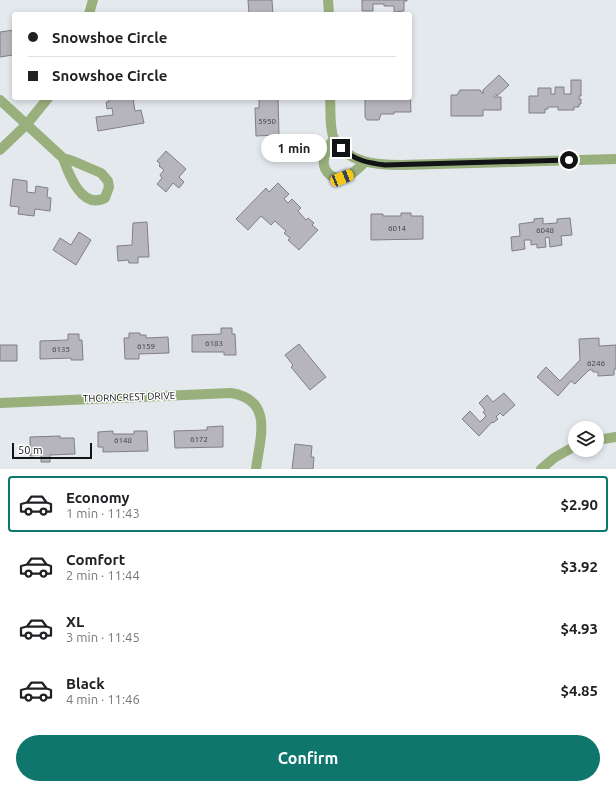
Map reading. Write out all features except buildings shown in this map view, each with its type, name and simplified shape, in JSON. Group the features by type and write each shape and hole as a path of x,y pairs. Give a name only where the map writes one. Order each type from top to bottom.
{"street":[{"path":"90,12 93,0"},
{"path":"328,0 329,12"},
{"path":"0,100 63,158 76,186 83,195 89,200 95,201 105,198 109,187 105,177 73,161 63,158"},
{"path":"0,150 27,124 46,100"},
{"path":"330,100 334,138 347,153 365,162 385,165 401,165 616,159"},
{"path":"334,138 326,151 324,158 325,168 333,177 342,178 349,175 365,162"},
{"name":"THORNCREST DRIVE","path":"0,403 231,393 248,398 255,404 261,417 256,469"},
{"path":"604,439 616,437"},
{"path":"541,469 554,458 568,450"}],"route":[{"path":"341,148 354,158 365,162 385,165 509,163 569,160"}]}
